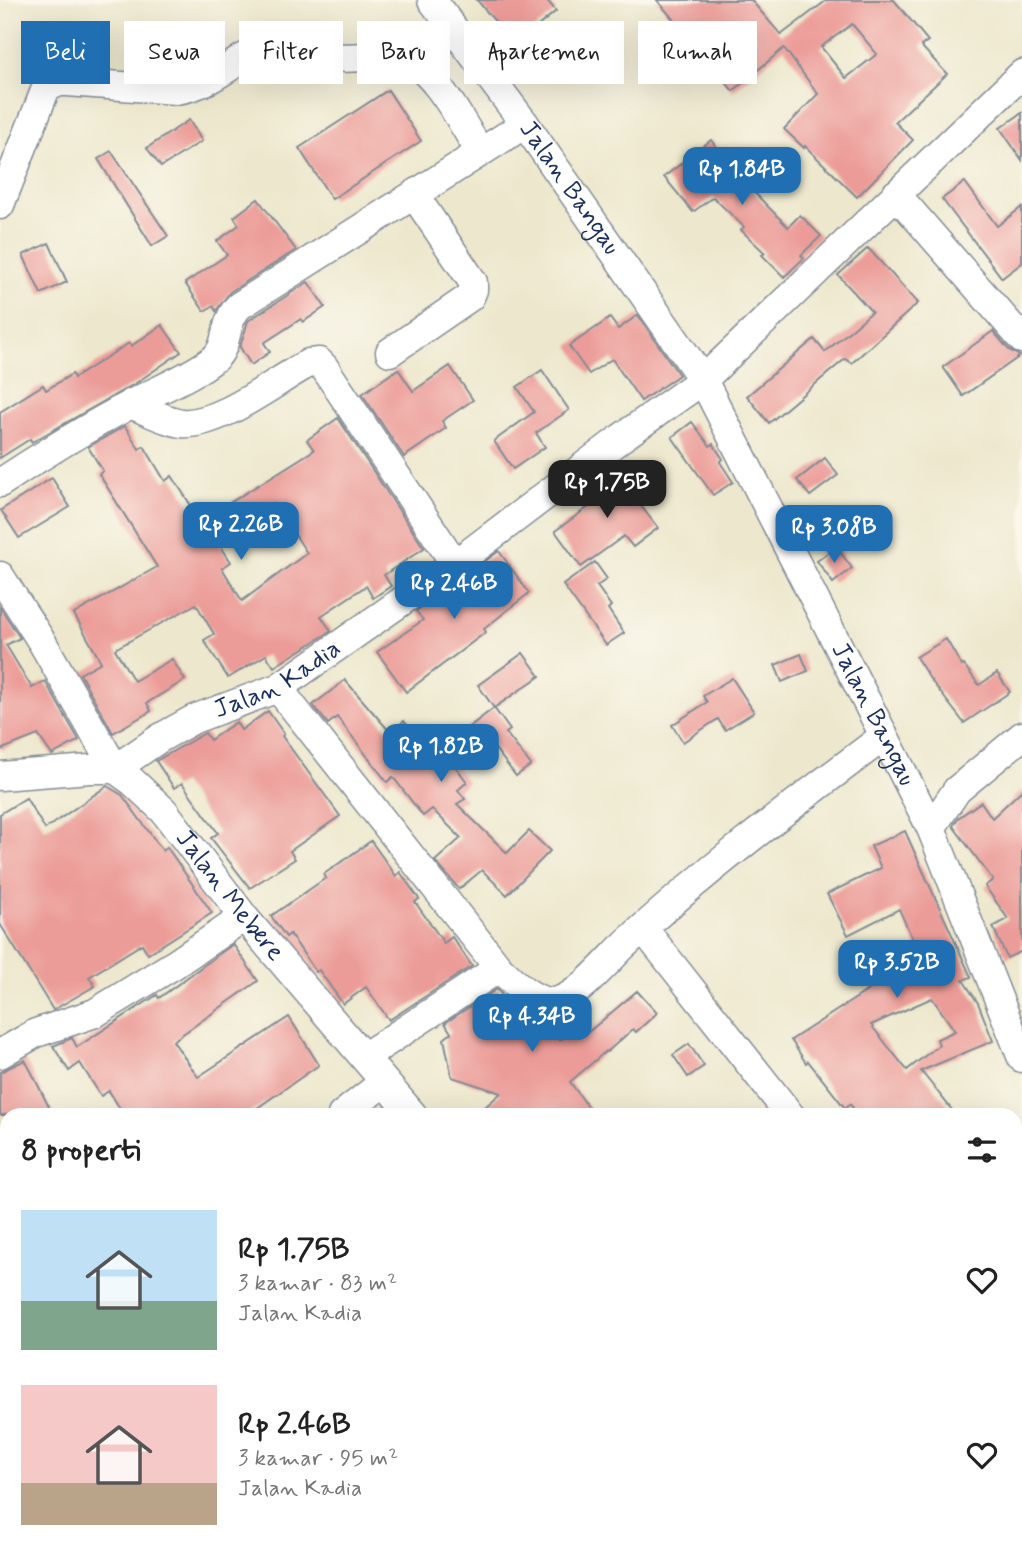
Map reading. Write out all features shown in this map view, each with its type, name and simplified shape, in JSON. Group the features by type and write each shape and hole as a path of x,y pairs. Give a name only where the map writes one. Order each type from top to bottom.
{"street":[{"name":"Jalan Bangau","path":"432,0 525,124 703,380 796,558 883,737 931,828 1022,1058"},
{"path":"0,205 46,88 52,84 59,82 176,90 193,88 272,44 323,56 349,59 399,57 413,62 425,71 436,85 480,152"},
{"path":"703,380 1022,74"},
{"path":"0,483 37,458 130,404 217,357 229,319 239,306 525,124"},
{"path":"896,194 1022,339"},
{"path":"390,352 470,296 473,290 473,282 415,196"},
{"path":"130,404 179,422 202,421 225,413 309,363 319,362 455,564"},
{"name":"Jalan Kadia","path":"115,769 160,738 194,719 278,688 455,564 621,438 703,380"},
{"path":"0,576 42,642 115,769 0,776"},
{"path":"278,688 499,968 538,999 549,1002 570,996 643,928 731,853 883,737"},
{"path":"931,828 957,790 1022,736"},
{"name":"Jalan Mebere","path":"115,769 147,793 164,811 244,917 408,1108"},
{"path":"0,1054 36,1033 95,1013 175,964 244,917"},
{"path":"643,928 784,1108"},
{"path":"364,1057 499,968"},
{"path":"351,1108 384,1082"}],"building":[{"path":"477,0 547,0 556,11 544,21 495,21"},
{"path":"657,0 751,0 781,35 827,0 894,0 928,41 921,46 947,74 895,122 913,140 857,197 784,129 818,94 784,48 757,71 757,21 675,21","holes":["852,24 877,54 846,78 821,47"]},
{"path":"727,84 741,84 733,91"},
{"path":"388,90 421,141 332,199 299,148"},
{"path":"1022,113 1022,160 1000,128"},
{"path":"189,120 202,141 161,167 147,148"},
{"path":"711,140 744,182 788,227 800,215 821,236 801,255 804,258 784,277 762,255 765,253 741,230 744,227 713,197 693,212 664,177"},
{"path":"111,151 168,236 152,246 98,159"},
{"path":"965,182 997,226 1022,207 1022,263 1002,278 942,199"},
{"path":"258,199 296,250 230,292 216,311 213,306 204,311 185,283 227,255 217,241 239,225 234,217"},
{"path":"49,243 67,282 41,294 23,255"},
{"path":"868,248 918,303 852,363 845,359 769,423 747,396 814,339 825,352 872,312 838,275"},
{"path":"308,282 325,307 264,343 270,352 251,365 240,347 248,321"},
{"path":"638,315 679,375 641,401 612,359 589,374 569,346 610,318 618,329"},
{"path":"162,325 181,352 136,383 32,442 30,439 0,458 0,412 43,385 46,390 72,374 74,378"},
{"path":"993,331 1009,350 1020,356 963,396 943,367"},
{"path":"450,366 473,400 442,421 446,428 404,457 362,394 398,369 413,391"},
{"path":"542,370 569,410 536,433 545,447 513,469 494,441 534,412 517,387"},
{"path":"338,418 424,548 384,575 391,586 373,598 366,586 321,616 331,631 274,667 266,655 228,678 204,640 214,634 196,604 115,649 134,681 172,659 185,680 147,703 151,711 113,733 80,674 101,662 74,614 157,567 99,474 103,471 88,447 125,426 139,449 144,446 165,481 172,476 201,521 314,450 307,440","holes":["275,504 307,553 242,601 222,568 231,562 218,542"]},
{"path":"692,422 710,446 713,444 723,459 720,462 733,482 713,495 672,437"},
{"path":"825,458 838,475 810,496 797,480"},
{"path":"617,466 658,528 633,547 624,536 581,567 555,531 605,495 595,482"},
{"path":"52,478 70,507 19,538 1,510"},
{"path":"836,547 852,568 833,583 817,561"},
{"path":"499,551 529,593 484,629 486,632 406,692 377,652 423,620 416,611"},
{"path":"595,562 607,579 597,586 611,606 608,609 624,633 606,645 563,585"},
{"path":"0,607 20,638 6,645 32,688 45,681 79,740 52,755 38,735 0,750"},
{"path":"946,639 962,666 964,665 979,685 997,673 1010,692 964,723 916,657"},
{"path":"523,653 540,676 494,708 478,685"},
{"path":"801,654 808,671 782,682 775,665"},
{"path":"732,678 754,712 725,730 718,719 683,742 672,725 707,702 703,696"},
{"path":"345,680 390,732 404,721 432,755 494,708 510,730 506,733 531,765 516,776 490,742 456,767 467,782 458,790 465,799 457,804 507,853 529,831 550,851 507,895 482,870 459,889 435,861 461,838 432,809 423,816 393,777 387,782 337,717 328,724 313,705"},
{"path":"268,711 284,734 282,736 340,816 290,851 295,859 250,888 211,838 218,833 182,783 174,788 156,761 205,733 210,740 236,722 241,730"},
{"path":"107,786 122,795 163,851 167,847 212,913 148,954 142,944 89,977 95,986 53,1010 0,924 0,814 26,798 45,829"},
{"path":"1022,790 1022,951 1007,958 993,927 1008,919 985,886 993,880 953,826 958,818 981,802 992,818"},
{"path":"905,831 971,977 963,980 978,1003 993,1041 921,1071 950,1108 853,1108 850,1104 845,1108 808,1061 806,1063 791,1040 884,980 882,976 921,958 899,909 848,935 827,894 881,868 871,846","holes":["932,998 955,1031 937,1039 939,1045 907,1070 871,1025"]},
{"path":"371,841 396,876 400,872 419,899 415,902 444,943 452,937 472,966 389,1020 366,987 343,1004 319,970 316,972 290,934 286,937 271,916 326,878 324,874"},
{"path":"233,944 258,981 173,1041 198,1077 289,1017 319,1065 257,1108 120,1108 109,1091 101,1096 80,1063 69,1071 53,1046 72,1038 77,1047 157,995 159,998"},
{"path":"497,989 511,1006 514,1003 538,1019 540,1017 560,1040 578,1025 586,1034 637,991 657,1013 636,1032 633,1029 570,1082 589,1108 484,1108 501,1093 452,1077 444,1039 451,1033 445,1023"},
{"path":"689,1044 704,1066 688,1077 673,1055"},
{"path":"25,1060 49,1108 0,1108 0,1072"}]}
